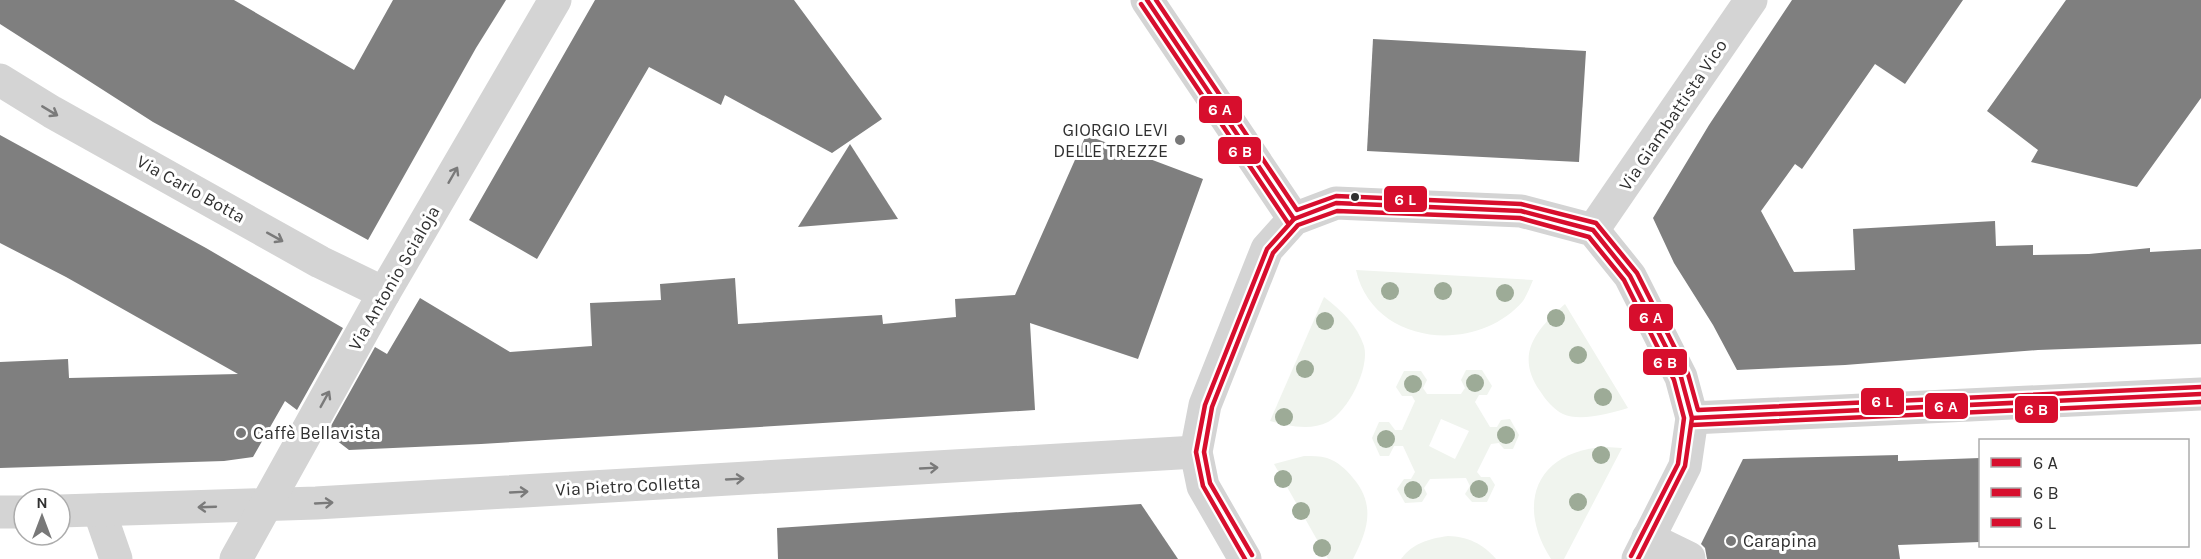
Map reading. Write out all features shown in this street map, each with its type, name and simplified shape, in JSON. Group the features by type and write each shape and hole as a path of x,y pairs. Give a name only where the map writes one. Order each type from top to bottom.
{"street":[{"name":"Via Antonio Scialoja","path":"236,559 384,293 555,0"},
{"name":"Via Giambattista Vico","path":"1593,230 1751,0"},
{"path":"1153,3 1294,219"},
{"name":"Via Carlo Botta","path":"0,80 52,112 299,250 384,293"},
{"path":"1245,559 1203,486 1196,452 1205,405 1267,249 1294,219 1336,203 1521,211 1593,230 1630,276 1681,377 1692,418 1685,466 1643,549 1689,558"},
{"path":"1692,418 2201,394"},
{"name":"Via Pietro Colletta","path":"72,511 266,505 1196,452"},
{"path":"99,510 116,559"}],"shaded area":[{"path":"1356,270 1533,280 1523,301 1503,318 1480,330 1454,335 1429,334 1404,327 1383,314 1366,295"},
{"path":"1324,297 1348,318 1364,346 1364,366 1361,377 1343,409 1328,422 1299,427 1270,421"},
{"path":"1565,304 1628,408 1595,416 1578,417 1563,414 1547,401 1532,378 1529,354 1532,343 1546,323"},
{"path":"1466,370 1482,370 1492,386 1487,395 1479,395 1475,402 1490,427 1497,427 1501,420 1510,419 1519,435 1513,449 1504,449 1499,443 1491,444 1477,472 1481,477 1490,477 1495,485 1487,502 1472,502 1465,494 1470,486 1466,478 1430,479 1424,488 1427,494 1422,502 1405,503 1397,489 1404,479 1411,479 1415,472 1403,446 1394,446 1389,456 1380,456 1372,438 1379,422 1389,422 1395,430 1402,430 1415,401 1412,396 1402,396 1396,387 1404,371 1421,371 1427,380 1423,388 1427,394 1461,394 1465,388 1461,380","holes":["1441,419 1469,431 1455,459 1429,446"]},
{"path":"1622,448 1564,559 1551,559 1540,538 1535,518 1534,500 1539,483 1549,469 1563,458 1582,450"},
{"path":"1304,456 1327,458 1342,466 1365,498 1366,528 1353,559 1328,559 1274,464"},
{"path":"1448,536 1474,542 1496,559 1401,559 1411,549 1422,543"}],"building":[{"path":"0,0 234,0 354,70 393,0 506,0 476,48 368,240 153,122 0,24"},
{"path":"595,0 794,0 882,119 832,153 725,95 721,105 649,67 537,259 469,220"},
{"path":"1792,0 1963,0 1905,84 1875,64 1802,169 1795,164 1761,211 1794,272 1855,270 1853,229 1995,221 1996,246 2033,245 2033,255 2089,254 2150,248 2150,252 2201,249 2201,344 2038,350 1845,365 1737,370 1713,325 1674,263 1653,218 1709,125"},
{"path":"2066,0 2201,0 2201,98 2137,187 2031,162 2038,150 1987,111"},
{"path":"1373,39 1586,51 1579,162 1367,151"},
{"path":"0,135 206,248 343,328 297,410 285,401 253,457 224,461 0,468 0,362 68,359 69,378 238,374 66,277 0,243"},
{"path":"1086,135 1203,179 1138,359 1030,323 1035,410 349,450 327,433 375,347 387,354 420,298 510,352 592,346 590,303 661,300 660,284 735,278 738,324 882,315 883,324 956,317 955,299 1015,295"},
{"path":"850,144 898,219 798,227"},
{"path":"1898,455 1898,461 1979,458 1979,542 1898,545 1900,559 1707,559 1705,548 1701,544 1743,459"},
{"path":"1141,504 1178,559 778,559 777,528"}],"transit line":[{"path":"1147,0 1294,219"},
{"path":"1156,0 1297,210 1336,196 1521,204 1596,223 1637,273 1688,374 1698,410 2201,387"},
{"path":"1141,4 1288,223"},
{"path":"1245,559 1203,486 1196,452 1205,405 1267,249 1294,219 1336,203 1521,211 1593,230 1630,276 1681,377 1692,418 1685,466 1638,559"},
{"path":"1252,555 1210,483 1204,452 1212,407 1273,253 1298,225 1337,211 1520,218 1589,237 1624,280 1674,380 1684,418 1678,464 1631,556"},
{"path":"1692,418 2201,394"},
{"path":"1692,425 2201,402"}],"place":[{"name":"GIORGIO LEVI DELLE TREZZE","path":"1180,140"},
{"name":"Caffè Bellavista","path":"241,433"},
{"name":"Carapina","path":"1731,541"}]}
